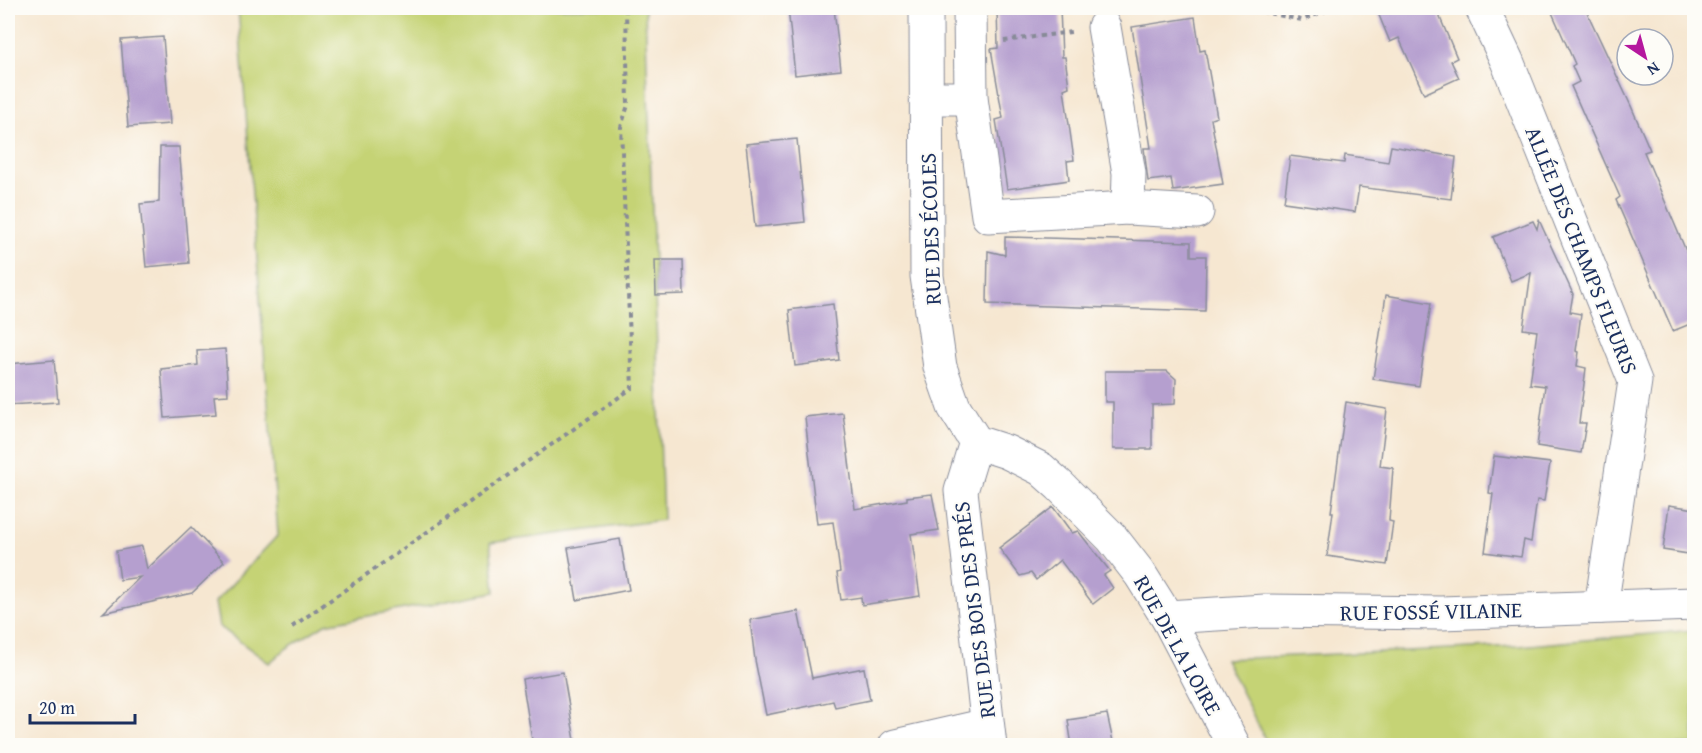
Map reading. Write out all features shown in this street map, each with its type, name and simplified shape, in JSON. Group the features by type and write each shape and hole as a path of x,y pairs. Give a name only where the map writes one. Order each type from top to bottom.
{"street":[{"name":"RUE DES ÉCOLES","path":"926,8 927,276 940,367 954,407 976,442"},
{"path":"970,8 971,98 988,216 1128,208 1197,212"},
{"name":"ALLÉE DES CHAMPS FLEURIS","path":"1482,8 1511,72 1635,381 1601,607"},
{"path":"1104,27 1129,173 1128,208"},
{"path":"927,98 971,98"},
{"name":"RUE DE LA LOIRE","path":"976,442 1021,458 1041,469 1112,538 1140,574 1167,618 1234,746"},
{"name":"RUE DES BOIS DES PRÉS","path":"976,442 961,491 988,735"},
{"name":"RUE FOSSÉ VILAINE","path":"1167,618 1265,611 1441,614 1695,604"},
{"path":"895,746 988,735"}],"path":[{"path":"292,627 632,388 621,127 628,105 626,8"},
{"path":"1244,8 1302,20 1333,8"},
{"path":"970,42 988,44 1104,27"}],"green space":[{"path":"238,8 645,8 663,520 490,543 495,592 325,624 287,648 269,663 219,626 215,602 278,535"},
{"path":"1694,630 1694,745 1268,745 1225,659 1519,646"}],"building":[{"path":"788,8 834,8 841,70 795,75"},
{"path":"997,8 1060,8 1062,57 1065,57 1069,87 1064,89 1074,160 1067,161 1069,180 1007,189 996,120 1003,118 991,49 998,48"},
{"path":"1376,8 1436,8 1457,58 1451,61 1459,78 1424,94 1399,38 1390,42"},
{"path":"1550,8 1585,8 1615,72 1615,87 1622,87 1631,106 1650,150 1644,152 1695,272 1695,322 1673,331 1616,200 1620,197 1571,86 1579,82 1572,66 1575,64"},
{"path":"1195,17 1200,51 1205,50 1217,117 1211,119 1223,184 1173,191 1171,178 1148,181 1144,148 1151,148 1132,27"},
{"path":"163,37 170,124 128,127 121,40"},
{"path":"797,139 805,222 755,227 746,144"},
{"path":"1391,146 1456,157 1451,199 1359,187 1355,212 1284,202 1290,156 1344,163 1345,155 1388,162"},
{"path":"160,147 179,147 189,263 146,267 140,204 159,202"},
{"path":"1539,220 1573,294 1570,312 1581,314 1576,351 1579,352 1577,366 1586,368 1579,423 1586,423 1581,453 1537,446 1545,386 1530,384 1537,331 1523,329 1531,273 1511,281 1493,237 1533,221 1537,229"},
{"path":"1005,237 1191,242 1191,256 1206,256 1205,311 987,304 988,251 1005,255"},
{"path":"655,260 683,260 684,294 656,295"},
{"path":"1386,295 1431,303 1419,386 1373,379"},
{"path":"833,304 839,360 795,366 789,310"},
{"path":"225,349 228,395 214,396 216,414 165,418 161,369 198,365 197,351"},
{"path":"54,360 58,402 8,405 8,364"},
{"path":"1105,371 1167,371 1176,379 1175,404 1152,405 1152,449 1113,449 1113,402 1105,402"},
{"path":"1346,402 1387,409 1380,466 1393,468 1389,521 1393,522 1387,565 1327,556"},
{"path":"843,413 855,509 907,500 907,497 932,494 939,530 911,534 920,596 862,605 861,597 841,600 837,573 840,572 833,522 817,524 805,417"},
{"path":"1494,456 1550,463 1544,501 1537,500 1531,542 1524,540 1521,557 1485,552 1493,494 1489,493"},
{"path":"1669,505 1695,509 1695,555 1663,550"},
{"path":"1053,507 1072,533 1078,531 1110,571 1104,575 1113,588 1093,604 1060,560 1036,580 1031,573 1020,576 999,548"},
{"path":"191,527 224,562 192,593 103,613 140,577 120,580 116,551 142,546 147,569"},
{"path":"620,539 629,590 577,600 568,548"},
{"path":"798,611 812,678 864,668 870,700 835,707 833,701 766,715 750,620"},
{"path":"563,672 576,746 533,746 522,679"},
{"path":"1107,714 1114,746 1072,746 1068,720"}]}
